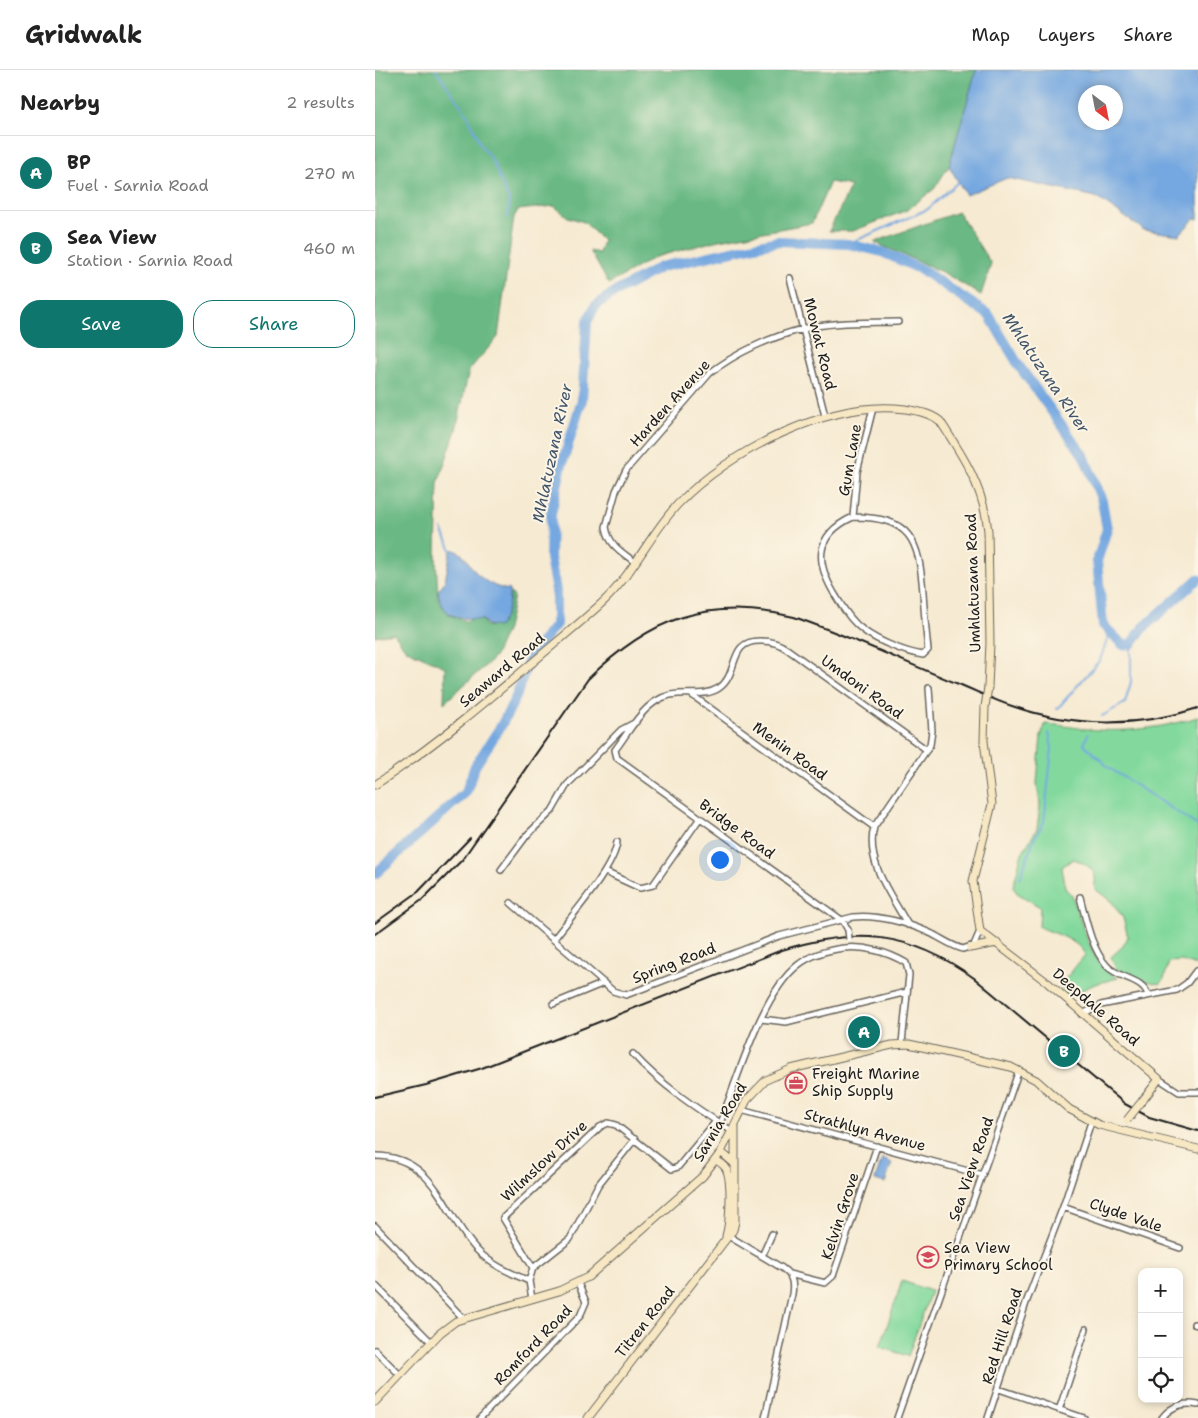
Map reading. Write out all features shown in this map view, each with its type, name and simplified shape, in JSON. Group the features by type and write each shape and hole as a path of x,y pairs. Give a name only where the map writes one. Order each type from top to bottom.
{"street":[{"name":"Mowat Road","path":"790,278 825,416"},
{"name":"Harden Avenue","path":"635,562 615,548 607,534 606,527 616,491 626,470 710,373 726,361 804,328 898,322"},
{"name":"Umhlatuzana Road","path":"635,562 672,511 707,477 742,454 825,416 873,408 910,410 940,420 975,479 985,505 988,531 991,643 984,741 992,804 973,880 981,931"},
{"name":"Gum Lane","path":"853,517 857,472 873,408"},
{"path":"853,517 884,519 901,527 913,542 920,559 922,577 928,650 923,655 874,637 863,630 845,612 827,583 820,561 823,545 836,528 853,517"},
{"name":"Seaward Road","path":"375,785 438,741 490,699 618,586 635,562"},
{"name":"Umdoni Road","path":"691,695 712,691 723,685 728,679 737,652 750,642 765,641 782,646 927,750"},
{"path":"908,925 874,862 871,843 874,827 927,750 932,731 929,688"},
{"path":"501,870 527,835 552,811 567,785 621,730 636,722 649,705 663,696 691,695"},
{"name":"Menin Road","path":"691,695 874,827"},
{"name":"Bridge Road","path":"636,722 615,750 617,758 843,921"},
{"path":"605,872 640,888 653,885 700,818"},
{"path":"554,939 605,872 616,850 617,842"},
{"path":"1080,897 1090,932 1102,960 1113,972 1141,984 1148,995"},
{"name":"Spring Road","path":"511,903 619,994 635,992 779,936 813,926 843,921"},
{"path":"850,947 848,930 843,921 861,916 908,925 930,932 959,948 997,943"},
{"path":"970,948 977,942 981,931"},
{"name":"Deepdale Road","path":"981,931 1048,983 1159,1079 1179,1092 1198,1092"},
{"path":"718,1122 761,1019 777,989 799,964 815,954 850,947 881,952 906,963 909,975 902,1043"},
{"path":"1082,1014 1101,1005 1177,990 1183,987 1196,971"},
{"path":"553,1004 604,983"},
{"path":"761,1019 786,1022 907,992"},
{"name":"Sarnia Road","path":"375,1402 448,1326 463,1318 532,1299 578,1283 703,1176 721,1152 741,1110 758,1086 781,1072 902,1043 1019,1070 1036,1080 1069,1110 1091,1122 1115,1130 1198,1149"},
{"path":"633,1054 650,1072 732,1131"},
{"name":"Sea View Road","path":"897,1418 1019,1070"},
{"path":"1115,1130 1127,1120 1159,1079"},
{"name":"Strathlyn Avenue","path":"741,1110 983,1175"},
{"name":"Wilmslow Drive","path":"533,1268 503,1218 604,1124 617,1125 668,1167 675,1169 718,1122"},
{"name":"Red Hill Road","path":"988,1418 1026,1303 1063,1207 1091,1122"},
{"name":"Titren Road","path":"588,1418 726,1238 735,1222 735,1124"},
{"path":"532,1299 529,1281 533,1268 570,1239 598,1185 635,1138"},
{"name":"Kelvin Grove","path":"789,1274 825,1283 833,1276 877,1146"},
{"path":"721,1152 735,1164"},
{"path":"375,1156 401,1161 425,1175 438,1191 463,1232 477,1250 495,1264 529,1281"},
{"path":"716,1160 724,1165 728,1174 726,1238 762,1256 789,1274 793,1286 765,1418"},
{"name":"Clyde Vale","path":"1063,1207 1180,1248"},
{"path":"375,1226 463,1318"},
{"path":"762,1256 772,1234"},
{"name":"Romford Road","path":"480,1418 583,1311 586,1302 578,1283"},
{"path":"375,1285 431,1342"},
{"path":"1059,1410 1086,1329"},
{"path":"375,1350 400,1375"},
{"path":"999,1389 1084,1418"},
{"path":"1162,1418 1179,1405 1187,1403 1198,1406"}],"green space":[{"path":"375,70 976,70 949,166 934,189 907,210 853,231 829,231 851,186 830,182 812,223 719,240 655,257 609,284 590,251 599,253 603,241 584,222 568,217 554,206 518,210 514,217 498,337 469,370 456,430 438,483 436,555 438,597 450,615 466,621 476,618 482,620 486,626 491,626 504,616 510,593 514,596 507,629 494,658 444,703 445,667 405,649 394,633 375,636"},
{"path":"958,212 991,264 981,295 944,273 874,242"},
{"path":"1198,717 1198,966 1181,961 1169,962 1164,979 1159,984 1126,976 1115,967 1111,957 1123,946 1128,937 1123,918 1112,902 1095,889 1095,877 1092,870 1083,863 1073,859 1062,867 1065,888 1072,896 1094,953 1108,972 1118,978 1095,984 1069,996 1065,995 1061,984 1085,955 1082,949 1071,941 1039,927 1040,907 1017,893 1013,887 1022,853 1037,829 1040,805 1037,783 1041,736 1045,724 1123,730 1174,724"},
{"path":"902,1281 931,1291 908,1356 880,1347"}],"water":[{"path":"976,70 1198,70 1198,219 1194,219 1179,235 1144,230 1096,197 1007,178 966,195 949,166"},
{"path":"451,549 459,552 485,581 499,588 509,590 507,610 504,619 498,627 487,625 483,620 454,616 444,608 438,591 445,581"},
{"path":"882,1159 892,1163 885,1183 875,1180"}],"waterway":[{"path":"436,70 468,116 481,145 492,160 509,200 508,218"},
{"path":"848,244 928,209 958,182"},
{"name":"Mhlatuzana River","path":"375,874 466,792 475,766 501,726 516,697 529,658 556,624 556,591 550,558 551,514 562,464 582,400 587,322 595,306 612,294 661,267 778,241 848,244 882,252 922,270 989,315 1019,366 1084,456 1102,501 1107,529 1097,561 1103,625 1123,645 1131,644 1143,628 1198,579"},
{"path":"442,529 451,550"},
{"path":"1057,709 1100,660 1110,632"},
{"path":"1102,716 1125,703 1131,682 1131,644"},
{"path":"518,654 529,658"},
{"path":"1020,878 1033,841 1044,822 1052,748 1049,733"},
{"path":"1088,734 1084,744 1108,767 1198,826"}],"railway":[{"path":"375,934 422,900 462,860 588,679 611,658 634,641 658,627 682,617 707,611 734,609 763,611 794,617 855,640 998,701 1058,718 1082,721 1128,722 1175,715 1198,708"},
{"path":"375,923 418,892 470,838"},
{"path":"375,1097 426,1085 482,1068 782,950 834,938 858,937 882,938 905,943 928,951 951,963 974,978 1125,1104 1149,1117 1198,1131"}],"place":[{"name":"BP","path":"864,1032"},
{"name":"Sea View","path":"1064,1051"},
{"name":"Freight Marine Ship Supply","path":"796,1083"},
{"name":"Sea View Primary School","path":"928,1257"}]}
